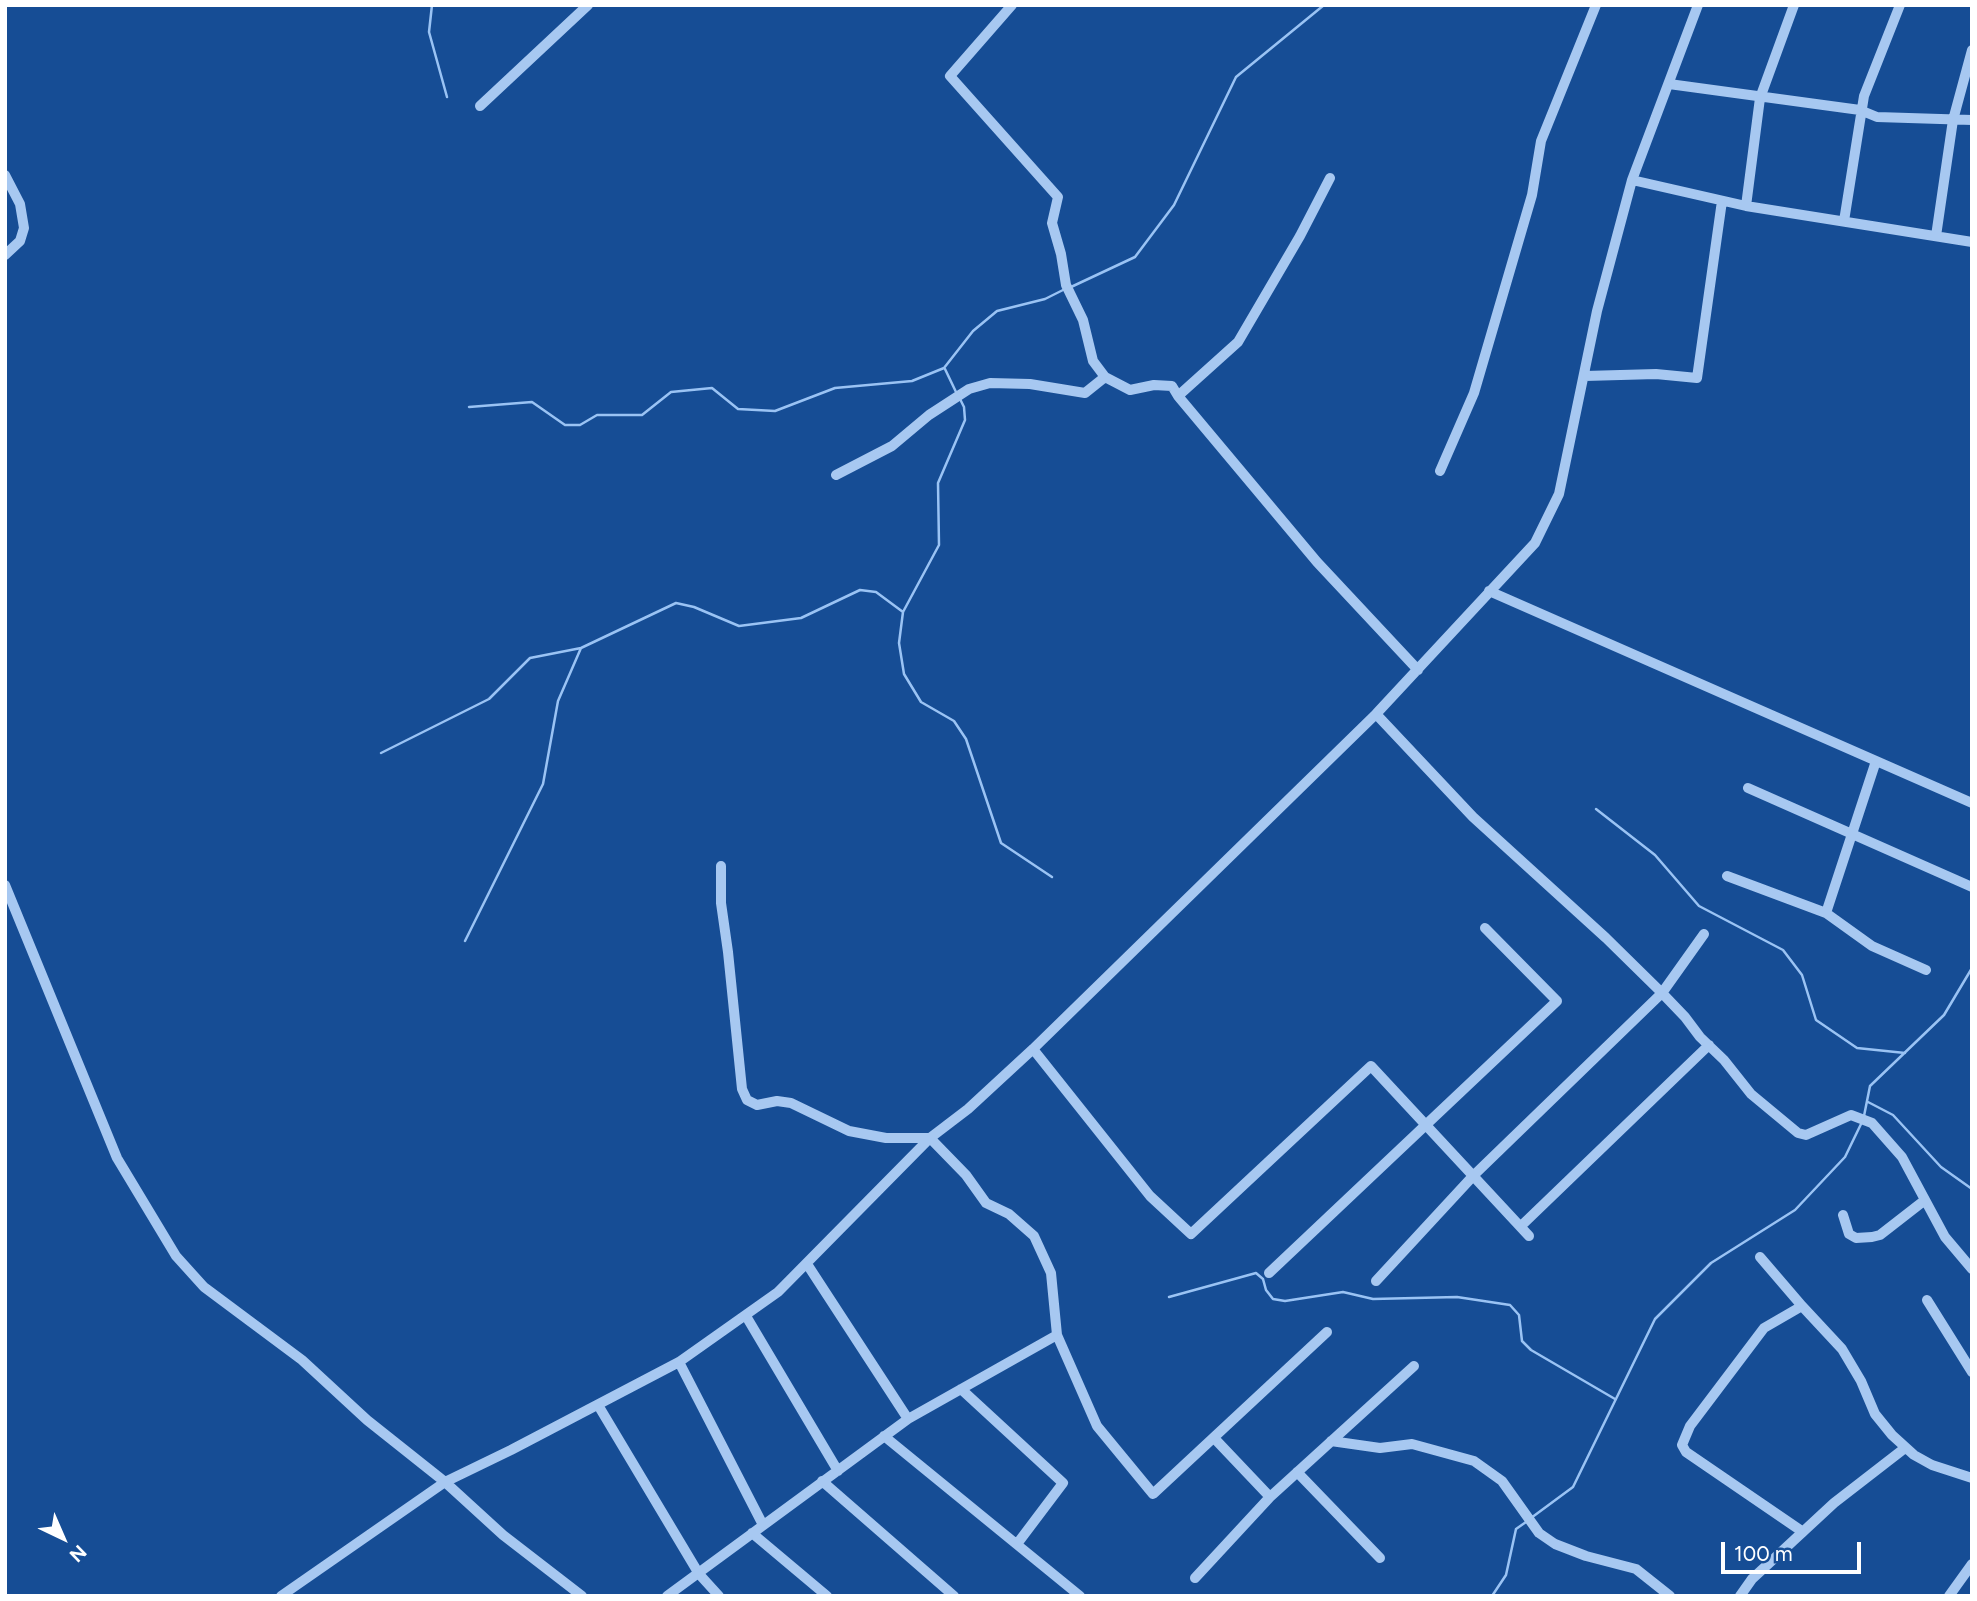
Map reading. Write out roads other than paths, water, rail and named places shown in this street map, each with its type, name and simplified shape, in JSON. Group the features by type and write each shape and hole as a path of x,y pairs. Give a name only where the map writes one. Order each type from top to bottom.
{"street":[{"path":"480,106 588,5"},
{"path":"1440,471 1474,393 1532,195 1541,141 1595,5"},
{"path":"281,1596 445,1482 679,1362 778,1292 929,1138 968,1109 1033,1049 1376,714 1535,543 1559,494 1597,311 1632,180 1698,5"},
{"path":"1746,206 1760,98 1794,5"},
{"path":"1844,221 1860,110 1900,5"},
{"path":"1010,6 950,76 1058,197 1052,223 1066,285 1083,320 1093,361 1105,377 1130,390 1154,385 1172,386 1317,562 1418,670"},
{"path":"1936,236 1953,120 1972,50"},
{"path":"1669,84 1860,110 1877,117 1972,120"},
{"path":"5,175 20,204 24,228 20,241 5,255"},
{"path":"1178,396 1238,342 1300,236 1330,178"},
{"path":"1632,180 1746,206 1972,242"},
{"path":"1585,376 1656,374 1697,378 1722,201"},
{"path":"836,475 892,446 929,415 969,389 990,383 1010,383 1085,393 1105,377"},
{"path":"1489,591 1972,803"},
{"path":"1376,714 1473,817 1662,993 1724,1060 1751,1094 1798,1133 1806,1135 1852,1115 1872,1123 1902,1157 1945,1237 1972,1269"},
{"path":"1826,913 1876,761"},
{"path":"1748,788 1972,887"},
{"path":"720,866 721,903 742,1089 747,1100 757,1105 777,1101 791,1103 849,1131 887,1138 929,1138 966,1175 986,1203 1009,1214 1034,1236 1051,1273 1057,1335 1097,1426 1153,1494 1327,1332"},
{"path":"1727,876 1826,913 1872,946 1926,970"},
{"path":"5,885 117,1158 176,1256 204,1286 302,1360 367,1420 445,1482 503,1535 582,1596"},
{"path":"1269,1273 1557,1001 1485,928"},
{"path":"1376,1281 1474,1175 1662,993 1704,934"},
{"path":"1521,1226 1709,1045"},
{"path":"1033,1049 1150,1196 1191,1234 1371,1066 1530,1236"},
{"path":"1843,1215 1849,1234 1856,1238 1872,1237 1880,1235 1925,1200"},
{"path":"1760,1256 1801,1306 1842,1349 1861,1381 1875,1414 1905,1448 1932,1465 1972,1478"},
{"path":"807,1264 908,1419"},
{"path":"1927,1300 1972,1372"},
{"path":"1801,1306 1764,1328 1690,1426 1682,1445 1686,1452 1803,1532"},
{"path":"746,1316 838,1471"},
{"path":"667,1596 908,1419 1057,1335"},
{"path":"679,1362 763,1525"},
{"path":"1195,1578 1270,1497 1414,1366"},
{"path":"961,1389 1063,1483 1017,1544"},
{"path":"598,1405 699,1574 719,1596"},
{"path":"884,1436 1080,1596"},
{"path":"1214,1438 1270,1497"},
{"path":"1331,1441 1380,1448 1412,1444 1474,1461 1502,1481 1539,1533 1547,1539 1586,1556 1636,1569 1670,1596"},
{"path":"1740,1596 1752,1579 1834,1503 1905,1448"},
{"path":"1297,1472 1380,1558"},
{"path":"822,1482 954,1596"},
{"path":"752,1533 827,1596"},
{"path":"1949,1596 1972,1564"}],"waterway":[{"path":"432,5 429,32 447,97"},
{"path":"1071,287 1135,257 1174,205 1236,77 1324,5"},
{"path":"469,407 532,402 565,425 580,425 597,415 642,415 671,392 712,388 738,409 775,411 835,388 912,381 944,368 973,331 997,311 1045,299 1065,289"},
{"path":"945,369 956,392"},
{"path":"959,397 964,407 965,420 938,483 939,545 903,612 899,643 904,674 921,702 954,721 966,739 1001,843 1052,877"},
{"path":"381,753 489,699 530,658 581,648 676,603 694,607 739,626 801,618 860,590 876,592 903,612"},
{"path":"465,941 543,784 558,701 581,648"},
{"path":"1596,809 1655,855 1699,906 1783,950 1802,975 1816,1020 1857,1048 1905,1053"},
{"path":"1864,1116 1870,1086 1944,1015 1972,968"},
{"path":"1868,1102 1893,1115 1941,1167 1972,1189"},
{"path":"1531,1518 1573,1487 1655,1319 1711,1263 1795,1210 1845,1157 1862,1122"},
{"path":"1169,1297 1256,1273 1263,1279 1266,1290 1273,1299 1285,1301 1343,1292 1373,1299 1457,1297 1510,1305 1519,1315 1522,1341 1531,1350 1615,1399"},
{"path":"1492,1596 1506,1575 1516,1529 1526,1522"}]}
